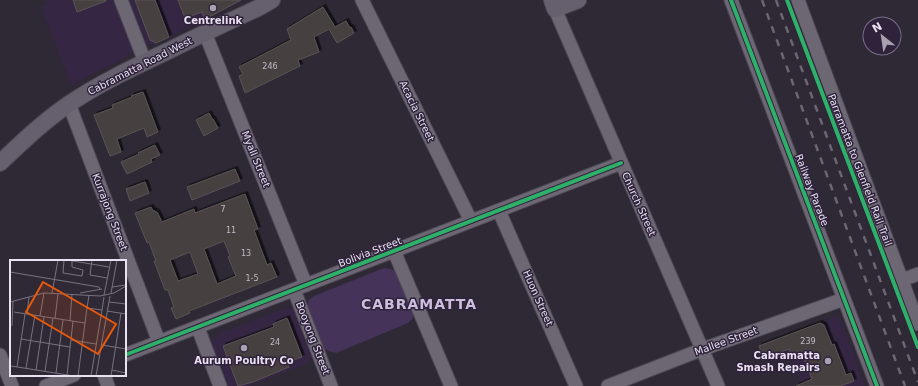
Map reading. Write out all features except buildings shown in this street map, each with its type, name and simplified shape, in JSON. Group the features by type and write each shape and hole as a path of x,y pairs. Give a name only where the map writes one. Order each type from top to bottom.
{"main road":[{"name":"Cabramatta Road West","path":"0,163 26,138 69,104 105,82 272,0"},
{"path":"554,5 578,0"}],"street":[{"path":"121,0 145,62"},
{"name":"Acacia Street","path":"362,0 471,221"},
{"name":"Railway Parade","path":"731,0 877,386"},
{"path":"798,0 918,324"},
{"name":"Church Street","path":"554,5 718,386"},
{"name":"Myall Street","path":"206,33 300,288"},
{"name":"Kurrajong Street","path":"69,104 159,342"},
{"name":"Bolivia Street","path":"126,355 621,163"},
{"name":"Huon Street","path":"499,211 576,386"},
{"path":"394,251 451,386"},
{"path":"902,280 918,274"},
{"name":"Booyong Street","path":"300,288 331,386"},
{"name":"Mallee Street","path":"608,386 703,349 844,298"},
{"path":"198,328 220,386"},
{"path":"0,355 12,386"},
{"path":"46,386 71,376"},
{"path":"104,376 108,386"}],"shaded area":[{"path":"45,0 244,0 152,45 149,44 128,54 126,58 84,78 72,86 41,7 47,5"},
{"path":"384,268 397,272 414,312 413,318 408,323 336,353 323,348 307,306 309,300 314,296"},
{"path":"287,308 294,309 296,312 311,352 311,358 306,364 248,386 225,385 211,347 213,340 220,333"},
{"path":"839,315 865,386 802,386 782,337"}],"railway":[{"path":"762,0 905,386"},
{"path":"776,0 918,382"}],"cycle path":[{"path":"731,0 877,386"},
{"name":"Parramatta to Glenfield Rail Trail","path":"787,0 918,347"},
{"path":"126,355 621,163"}],"place":[{"name":"Centrelink","path":"213,8"},
{"name":"Aurum Poultry Co","path":"244,348"},
{"name":"Cabramatta Smash Repairs","path":"828,361"}],"district":[{"name":"CABRAMATTA","path":"419,304"}]}
